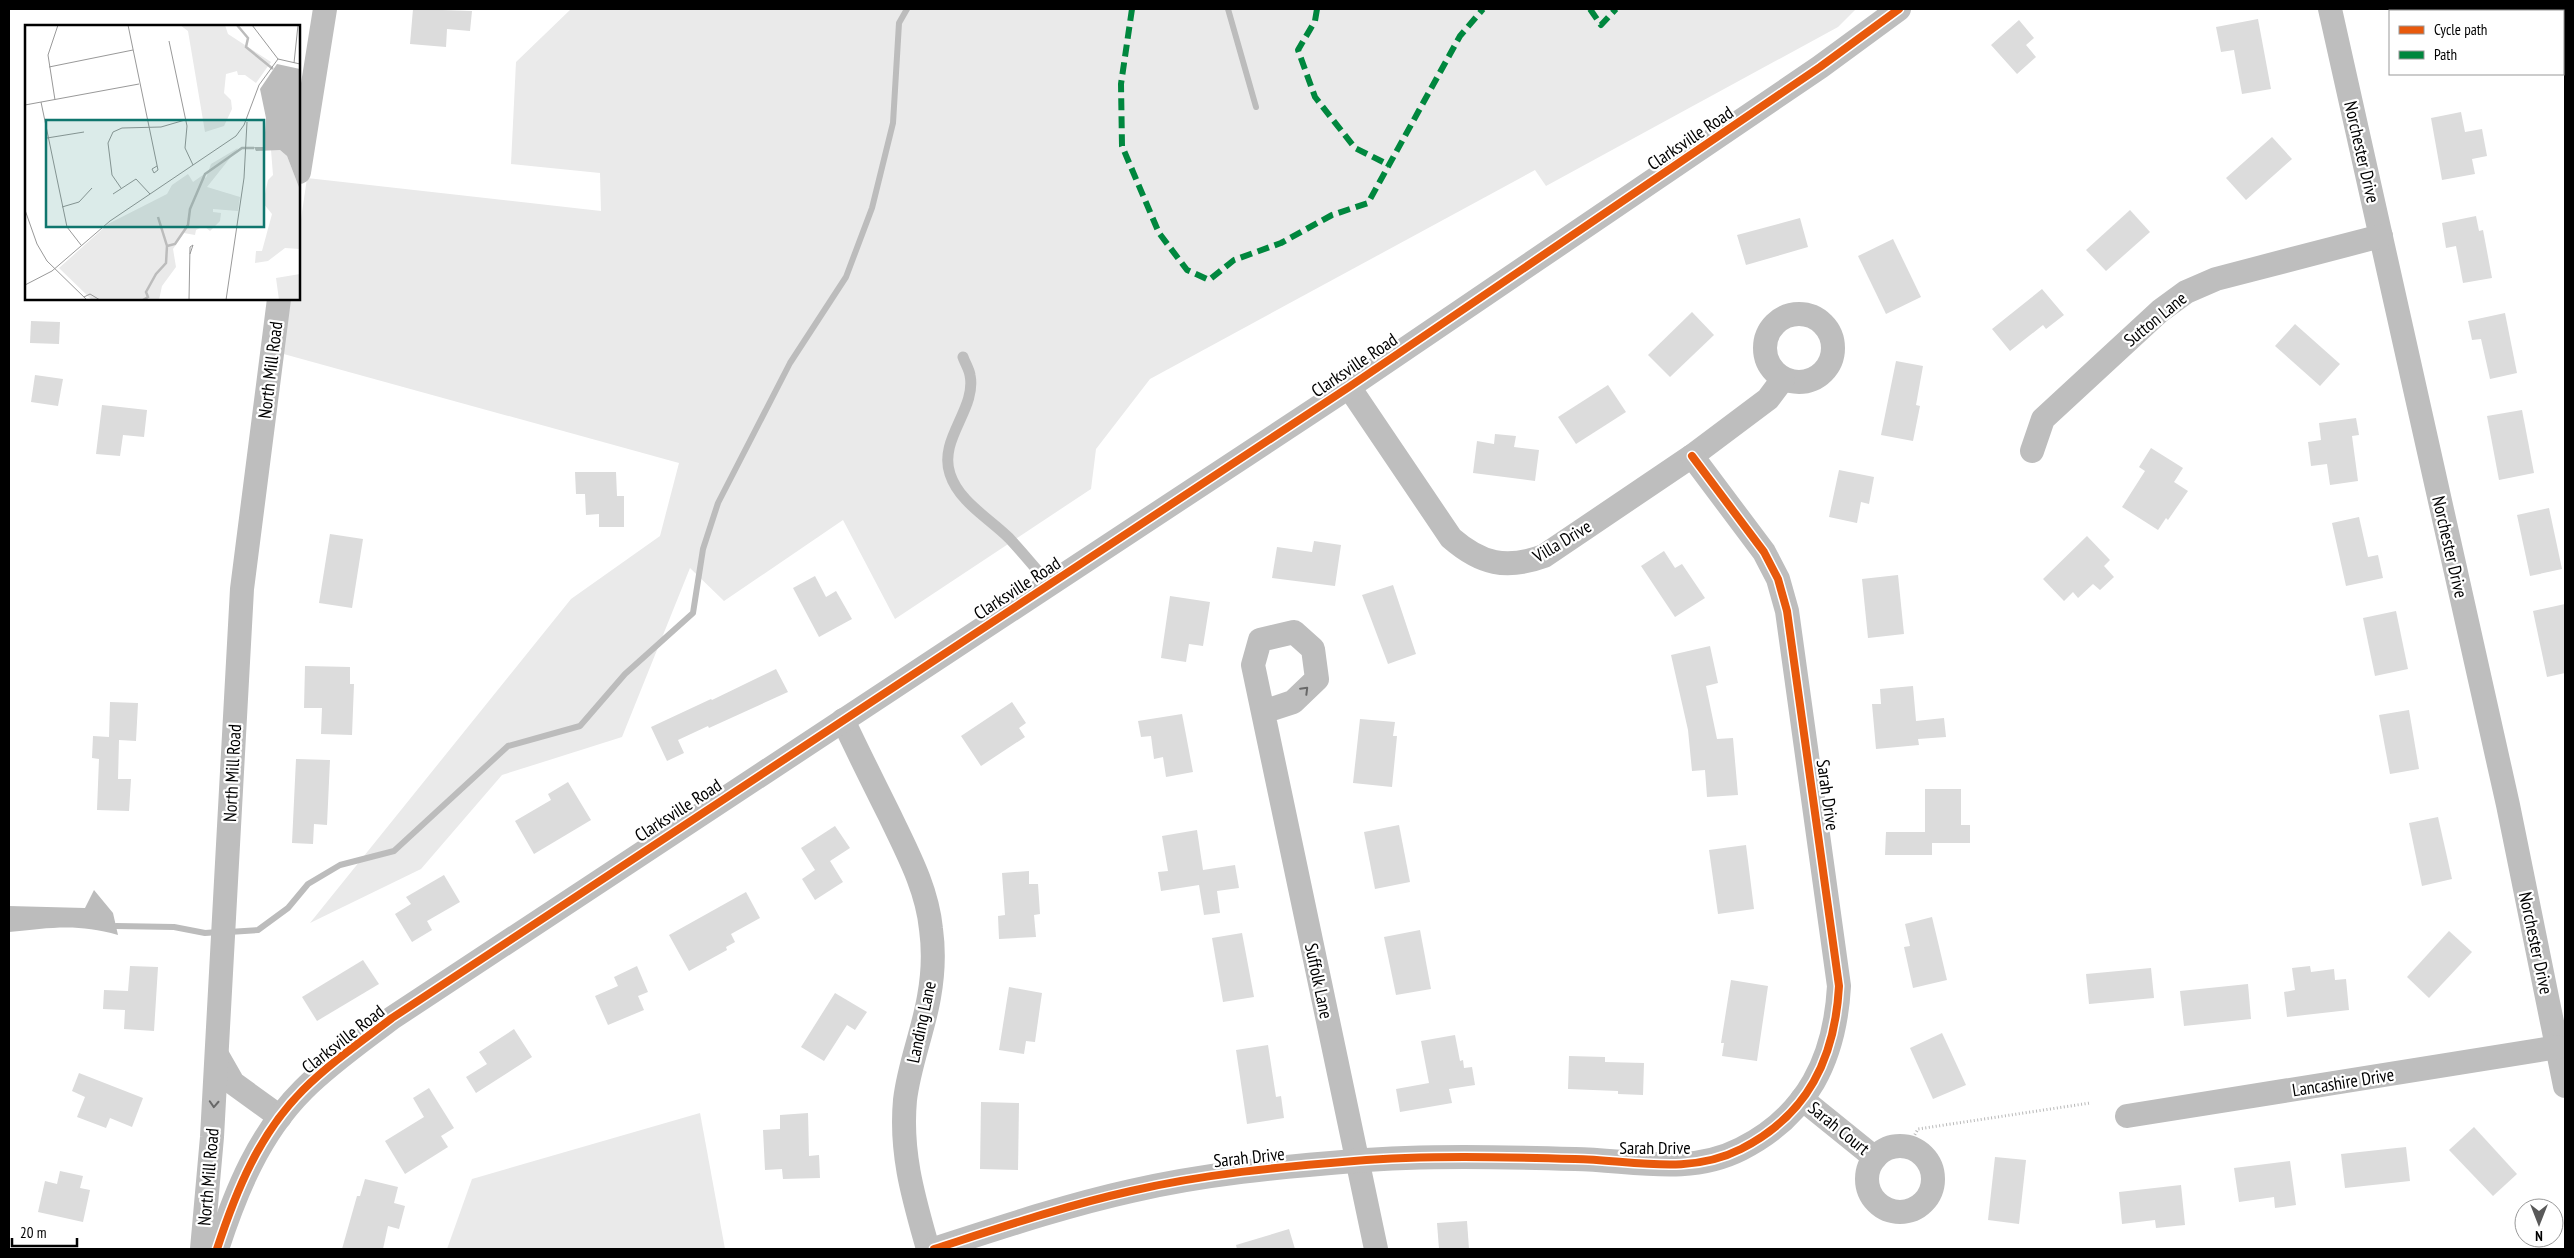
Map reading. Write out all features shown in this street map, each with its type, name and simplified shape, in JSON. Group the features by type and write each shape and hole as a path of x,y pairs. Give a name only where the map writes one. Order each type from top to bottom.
{"street":[{"path":"300,166 325,9"},
{"name":"Clarksville Road","path":"217,1249 235,1196 254,1155 280,1117 302,1091 331,1064 392,1018 1349,387 1820,67 1899,9"},
{"name":"Norchester Drive","path":"2330,9 2508,805 2565,1086"},
{"name":"Sutton Lane","path":"2032,451 2043,419 2160,311 2186,292 2216,279 2381,236"},
{"name":"North Mill Road","path":"202,1249 217,1055 242,589 279,300"},
{"name":"Villa Drive","path":"1349,387 1451,538 1466,551 1485,560 1505,564 1527,562 1544,556 1692,456 1768,399 1783,379"},
{"name":"Sarah Drive","path":"934,1249 1050,1212 1131,1191 1214,1175 1357,1161 1518,1157 1679,1166 1712,1160 1740,1149 1766,1134 1784,1119 1802,1099 1818,1076 1830,1048 1837,1019 1839,986 1787,611 1778,579 1764,552 1692,456"},
{"name":"Suffolk Lane","path":"1263,712 1293,702 1316,679 1313,649 1294,632 1260,640 1253,665 1376,1249"},
{"name":"Landing Lane","path":"843,720 913,864 924,893 931,928 933,963 929,998 911,1062 905,1101 904,1140 908,1178 928,1249"},
{"name":"Lancashire Drive","path":"2127,1116 2558,1047"},
{"path":"217,1055 233,1082 280,1117"},
{"name":"Sarah Court","path":"1802,1099 1875,1158"},
{"name":"Sarah Court","path":"1908,1147 1922,1154 1932,1171 1930,1192 1924,1202 1915,1208 1904,1212 1893,1211 1874,1199 1869,1189 1870,1167 1875,1158 1890,1148 1908,1147"}],"lane":[{"path":"963,357 971,375 969,398 955,428 949,452 949,472 955,485 968,503 1009,538 1049,584"}],"path":[{"path":"1908,1147 1918,1128 2090,1103"}],"shaded area":[{"path":"571,9 1856,9 1838,27 1546,186 1535,170 1150,379 1096,449 1091,489 895,619 843,520 724,601 690,568 622,737 502,775 421,869 310,923 571,599 660,536 679,463 280,353 288,300 300,300 300,226 307,178 601,211 600,173 511,164 516,62"},
{"path":"94,890 113,913 118,935 76,928 9,932 9,906 85,908"},
{"path":"700,1113 725,1249 447,1249 472,1179"}],"building":[{"path":"413,9 472,11 470,31 447,29 446,47 410,44"},
{"path":"2258,19 2271,89 2242,94 2234,50 2221,52 2216,27"},
{"path":"2019,20 2034,38 2026,45 2036,57 2017,74 1991,45"},
{"path":"2461,112 2465,132 2482,129 2487,156 2472,159 2475,174 2442,180 2431,118"},
{"path":"2272,137 2292,159 2246,200 2226,178"},
{"path":"2130,210 2150,232 2106,271 2086,250"},
{"path":"2476,216 2479,231 2483,230 2492,278 2463,283 2456,246 2446,248 2442,223"},
{"path":"1800,218 1808,247 1746,265 1737,235"},
{"path":"1893,239 1921,297 1886,314 1858,256"},
{"path":"2042,289 2064,315 2046,329 2043,325 2010,351 1992,329"},
{"path":"1692,312 1714,335 1670,377 1648,355"},
{"path":"2505,313 2517,373 2490,379 2481,339 2472,340 2468,321"},
{"path":"31,321 60,322 59,344 30,343"},
{"path":"2295,324 2340,364 2320,386 2275,346"},
{"path":"1896,361 1923,366 1916,405 1920,406 1913,441 1881,435"},
{"path":"35,375 63,379 58,406 31,402"},
{"path":"1608,385 1626,412 1576,444 1558,417"},
{"path":"102,405 147,410 144,437 123,435 120,456 96,454"},
{"path":"2522,410 2534,473 2499,480 2487,416"},
{"path":"2356,418 2359,435 2352,436 2358,481 2330,485 2327,464 2311,466 2308,442 2321,440 2319,423"},
{"path":"1495,434 1516,436 1514,447 1539,450 1535,481 1473,473 1477,441 1494,444"},
{"path":"2151,448 2183,468 2174,482 2188,491 2168,520 2166,518 2158,530 2122,507 2145,471 2139,467"},
{"path":"1839,470 1874,477 1869,504 1861,502 1857,523 1829,517"},
{"path":"575,472 616,472 617,496 624,496 624,527 599,527 599,514 586,515 585,494 576,494"},
{"path":"2549,508 2562,569 2530,576 2517,515"},
{"path":"2359,517 2368,557 2378,555 2383,578 2346,586 2332,523"},
{"path":"330,534 363,539 352,608 319,603"},
{"path":"2087,536 2110,560 2104,566 2114,577 2100,590 2093,584 2078,598 2073,592 2064,601 2043,579"},
{"path":"1314,541 1341,545 1335,586 1272,578 1277,547 1312,552"},
{"path":"1664,551 1675,568 1682,564 1705,598 1675,617 1641,566"},
{"path":"1898,575 1904,634 1868,638 1862,579"},
{"path":"815,576 826,597 836,591 852,619 819,637 793,588"},
{"path":"1393,585 1416,654 1388,664 1362,595"},
{"path":"1170,596 1210,602 1203,646 1189,644 1186,662 1161,658"},
{"path":"2565,604 2565,673 2547,677 2533,611"},
{"path":"2396,611 2408,669 2375,676 2363,618"},
{"path":"1710,646 1718,683 1706,686 1717,739 1733,738 1738,795 1707,797 1705,770 1692,771 1688,730 1671,655"},
{"path":"305,666 350,667 350,684 354,684 352,735 321,734 322,708 304,708"},
{"path":"776,669 788,692 678,740 684,753 667,761 651,727"},
{"path":"1913,686 1916,721 1944,718 1946,737 1918,739 1919,745 1876,749 1872,704 1881,704 1880,689"},
{"path":"110,702 138,703 136,741 119,740 118,779 131,779 129,811 97,810 99,759 92,758 93,736 109,737"},
{"path":"1012,702 1026,723 1019,728 1025,737 981,766 961,736"},
{"path":"2409,710 2419,769 2390,774 2379,715"},
{"path":"1182,714 1193,772 1166,777 1163,757 1154,759 1151,736 1141,737 1138,721"},
{"path":"1360,719 1395,722 1393,736 1397,736 1392,787 1353,783"},
{"path":"296,759 330,760 327,825 314,824 313,844 292,843"},
{"path":"568,782 591,820 534,854 515,821 551,800 548,794"},
{"path":"1925,789 1961,789 1961,825 1970,825 1970,843 1932,843 1932,855 1885,855 1886,832 1925,832"},
{"path":"2438,817 2452,879 2422,886 2409,823"},
{"path":"1399,825 1410,882 1375,889 1364,832"},
{"path":"835,826 850,848 830,861 843,882 815,900 802,879 815,870 801,848"},
{"path":"1197,830 1203,870 1235,865 1239,888 1217,891 1220,913 1204,915 1199,885 1161,891 1158,872 1168,871 1162,836"},
{"path":"1746,845 1754,909 1718,914 1709,850"},
{"path":"1029,871 1029,884 1038,884 1040,914 1034,915 1036,937 999,939 998,916 1005,915 1002,873"},
{"path":"444,875 460,902 427,921 432,930 412,942 395,914 411,904 406,897"},
{"path":"746,892 760,918 731,934 735,942 726,947 727,950 689,971 669,935"},
{"path":"1932,917 1947,980 1913,988 1904,947 1910,946 1905,924"},
{"path":"1420,930 1431,989 1396,995 1384,937"},
{"path":"2449,931 2472,952 2429,998 2407,977"},
{"path":"1242,933 1254,997 1223,1002 1212,938"},
{"path":"363,960 379,984 317,1021 302,997"},
{"path":"130,966 158,967 154,1031 124,1029 125,1010 103,1009 104,990 128,991"},
{"path":"637,966 648,992 638,996 644,1010 608,1025 595,996 618,986 614,977"},
{"path":"2310,966 2311,972 2334,969 2335,980 2346,979 2349,1010 2287,1017 2284,992 2295,990 2292,968"},
{"path":"2151,968 2154,998 2089,1004 2086,974"},
{"path":"1731,980 1768,986 1757,1061 1722,1056 1724,1043 1721,1043"},
{"path":"2248,984 2251,1019 2184,1026 2180,991"},
{"path":"1009,987 1042,993 1035,1042 1026,1041 1024,1054 999,1050"},
{"path":"835,993 867,1012 855,1030 847,1025 824,1061 801,1047"},
{"path":"514,1029 532,1057 476,1093 466,1077 487,1064 479,1052"},
{"path":"1942,1033 1966,1085 1933,1099 1910,1048"},
{"path":"1455,1035 1460,1061 1463,1060 1464,1068 1472,1067 1475,1085 1449,1089 1452,1103 1400,1112 1396,1089 1429,1083 1421,1041"},
{"path":"1268,1045 1276,1097 1281,1096 1284,1118 1247,1124 1236,1050"},
{"path":"1569,1056 1605,1057 1605,1062 1644,1063 1643,1095 1618,1094 1618,1091 1568,1089"},
{"path":"79,1073 143,1098 132,1127 110,1118 106,1128 77,1117 85,1097 72,1091"},
{"path":"429,1088 454,1128 441,1136 448,1147 405,1174 385,1141 424,1117 413,1098"},
{"path":"981,1102 1019,1103 1018,1170 980,1169"},
{"path":"808,1113 809,1156 819,1155 820,1178 783,1179 782,1169 765,1170 763,1130 780,1129 780,1115"},
{"path":"2474,1127 2517,1174 2493,1196 2449,1150"},
{"path":"2406,1147 2410,1181 2345,1188 2341,1154"},
{"path":"1995,1157 2026,1160 2019,1224 1988,1220"},
{"path":"2290,1161 2296,1205 2275,1208 2274,1197 2239,1202 2234,1168"},
{"path":"60,1171 83,1176 80,1188 90,1190 83,1222 38,1212 45,1181 57,1184"},
{"path":"365,1179 398,1187 394,1203 405,1206 399,1229 388,1226 383,1249 342,1249 357,1196 360,1196"},
{"path":"2181,1185 2185,1225 2156,1228 2155,1220 2122,1224 2119,1192"},
{"path":"1467,1221 1469,1249 1439,1249 1437,1223"},
{"path":"1289,1229 1295,1249 1237,1249 1236,1245"}],"waterway":[{"path":"229,932 258,930 288,908 308,884 340,865 394,851 508,746 580,726 625,674 693,613 703,549 718,503 790,363 846,277 872,208 893,123 899,23 907,9"},
{"path":"1228,9 1256,107"},
{"path":"116,926 174,927 205,933 219,932"}],"marked path":[{"path":"1132,9 1121,84 1122,146 1159,233 1187,270 1209,280 1234,260 1281,243 1332,215 1368,203 1460,36 1483,9"},
{"path":"1317,9 1315,21 1298,50 1315,97 1355,148 1389,165"},
{"path":"1590,9 1601,25 1616,9"}],"cycle path":[{"path":"217,1249 232,1206 251,1164 261,1144 287,1107 313,1080 346,1052 392,1018 1349,387 1820,67 1899,9"},
{"path":"934,1249 1081,1203 1158,1185 1242,1172 1354,1161 1409,1158 1548,1158 1660,1164 1701,1162 1741,1149 1764,1135 1784,1119 1814,1082 1824,1060 1831,1037 1839,986 1787,611 1778,579 1764,552 1692,456"}]}
